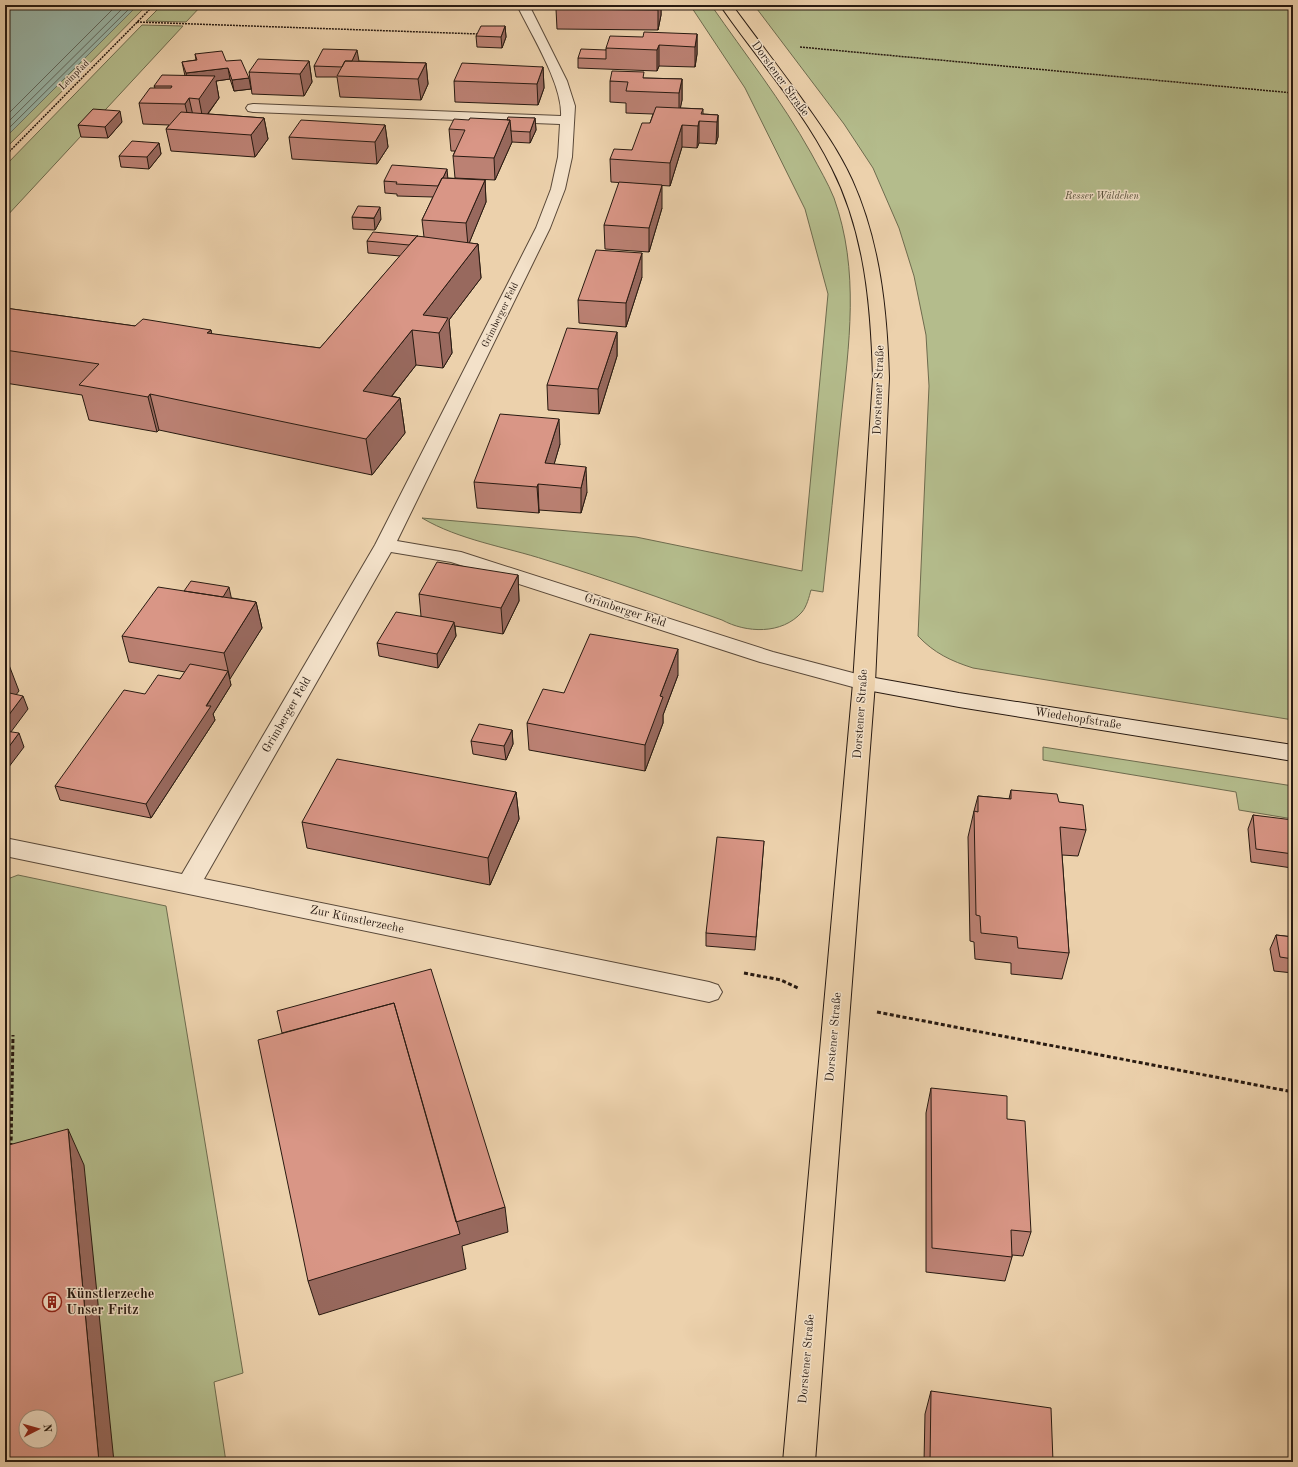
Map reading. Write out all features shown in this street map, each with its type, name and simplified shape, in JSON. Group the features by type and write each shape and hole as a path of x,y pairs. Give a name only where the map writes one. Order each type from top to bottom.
{"main road":[{"name":"Dorstener Straße","path":"726,5 831,153 845,180 857,211 870,256 880,330 881,378 864,683 798,1462"}],"street":[{"name":"Grimberger Feld","path":"188,885 385,545 543,228 558,189 565,157 568,120 566,92 540,36 523,5"},
{"path":"253,108 568,120"},
{"name":"Grimberger Feld","path":"385,545 454,556 767,657 864,683"},
{"name":"Wiedehopfstraße","path":"864,683 958,700 1293,753"},
{"name":"Zur Künstlerzeche","path":"5,847 709,992"}],"path":[{"name":"Leinpfad","path":"5,156 154,5"},
{"path":"137,22 540,36"},
{"path":"754,43 1293,93"},
{"path":"709,992 717,969 781,980 837,1004 1293,1092"},
{"path":"11,1154 13,1035"}],"green space":[{"path":"138,5 147,5 5,149 5,138"},
{"path":"162,5 202,5 186,22 146,21"},
{"path":"690,5 711,5 788,115 832,192 842,225 847,253 850,280 849,335 823,592 811,590 804,610 794,619 784,625 764,630 732,624 590,574 531,555 467,538 436,526 422,518 636,537 802,571 828,294 805,209 745,88"},
{"name":"Resser Wäldchen","path":"754,5 1293,5 1293,720 973,668 943,656 918,636 929,386 926,335 914,276 899,228 873,168 844,124"},
{"path":"142,25 183,26 5,218 5,166"},
{"path":"1043,747 1293,786 1293,819 1239,810 1236,792 1043,760"},
{"path":"18,875 166,906 243,1373 214,1382 226,1462 5,1462 5,880"}],"water":[{"path":"5,5 138,5 5,138"}],"building":[{"path":"557,5 659,5 658,10 556,9"},
{"path":"481,26 505,26 501,37 476,36"},
{"path":"644,32 697,34 695,47 659,45 657,50 606,48 610,36 643,37"},
{"path":"323,49 357,50 352,61 345,61 342,67 314,66"},
{"path":"581,49 606,50 606,59 578,58"},
{"path":"222,51 226,61 241,60 249,78 232,80 228,68 186,73 182,62 197,60 195,54"},
{"path":"258,59 309,61 300,74 249,72"},
{"path":"345,61 426,63 418,79 337,76"},
{"path":"462,63 543,67 537,84 454,81"},
{"path":"612,71 644,72 643,78 682,79 679,93 626,91 628,82 610,81"},
{"path":"162,75 215,76 199,99 189,98 185,104 139,103 150,88 171,88 172,86 154,86"},
{"path":"656,107 703,109 701,114 718,115 717,122 699,121 698,126 682,125 670,163 610,159 614,149 632,150 642,123 650,123"},
{"path":"93,109 120,111 105,127 78,125"},
{"path":"181,112 264,118 251,135 166,129"},
{"path":"508,117 535,118 530,132 511,131 510,120 507,120"},
{"path":"470,118 510,120 494,158 453,156 465,130 449,129 454,119 469,120"},
{"path":"301,120 385,125 375,142 289,137"},
{"path":"132,141 159,143 147,157 119,156"},
{"path":"392,165 447,169 438,186 396,184 397,182 384,181"},
{"path":"442,178 485,180 466,223 422,220"},
{"path":"619,182 662,185 649,228 604,225"},
{"path":"358,206 380,207 374,218 352,217"},
{"path":"373,232 418,236 409,245 367,241"},
{"path":"417,236 478,244 423,315 448,318 439,333 412,330 363,391 400,398 366,439 150,394 148,397 79,385 99,364 5,350 5,308 135,326 143,319 211,330 207,333 320,348"},
{"path":"596,250 642,253 626,303 578,300"},
{"path":"567,328 617,332 598,389 547,385"},
{"path":"500,414 559,419 545,463 586,467 581,488 538,484 537,487 474,482"},
{"path":"437,562 518,575 501,608 419,594"},
{"path":"191,581 229,587 223,597 184,591"},
{"path":"158,587 256,602 224,653 122,636"},
{"path":"396,612 454,622 437,654 377,643"},
{"path":"590,634 678,649 660,696 663,697 645,745 527,723 543,689 564,693"},
{"path":"5,664 9,665 5,671"},
{"path":"190,664 228,671 206,706 211,706 146,804 55,786 124,690 145,694 158,675 180,679"},
{"path":"5,692 23,696 5,720"},
{"path":"479,724 512,730 504,746 471,741"},
{"path":"5,731 19,733 5,752"},
{"path":"337,759 516,792 488,858 302,822"},
{"path":"1011,790 1057,794 1059,802 1083,805 1086,830 1060,827 1069,953 1018,948 1017,937 981,933 980,916 976,915 974,811 978,812 978,796 1011,799"},
{"path":"1253,815 1293,820 1293,854 1256,849"},
{"path":"717,837 764,841 756,937 706,933"},
{"path":"1276,935 1293,937 1293,959 1280,957"},
{"path":"431,969 505,1207 456,1222 394,1003 282,1033 277,1011"},
{"path":"394,1003 460,1234 308,1281 258,1040"},
{"path":"931,1088 1007,1096 1007,1119 1025,1121 1031,1232 1011,1230 1012,1257 932,1248"},
{"name":"Künstlerzeche Unser Fritz","path":"68,1129 99,1462 5,1462 5,1146"},
{"path":"931,1391 1051,1408 1053,1462 930,1462"}],"place":[{"name":"Künstlerzeche Unser Fritz","path":"52,1302"}]}
